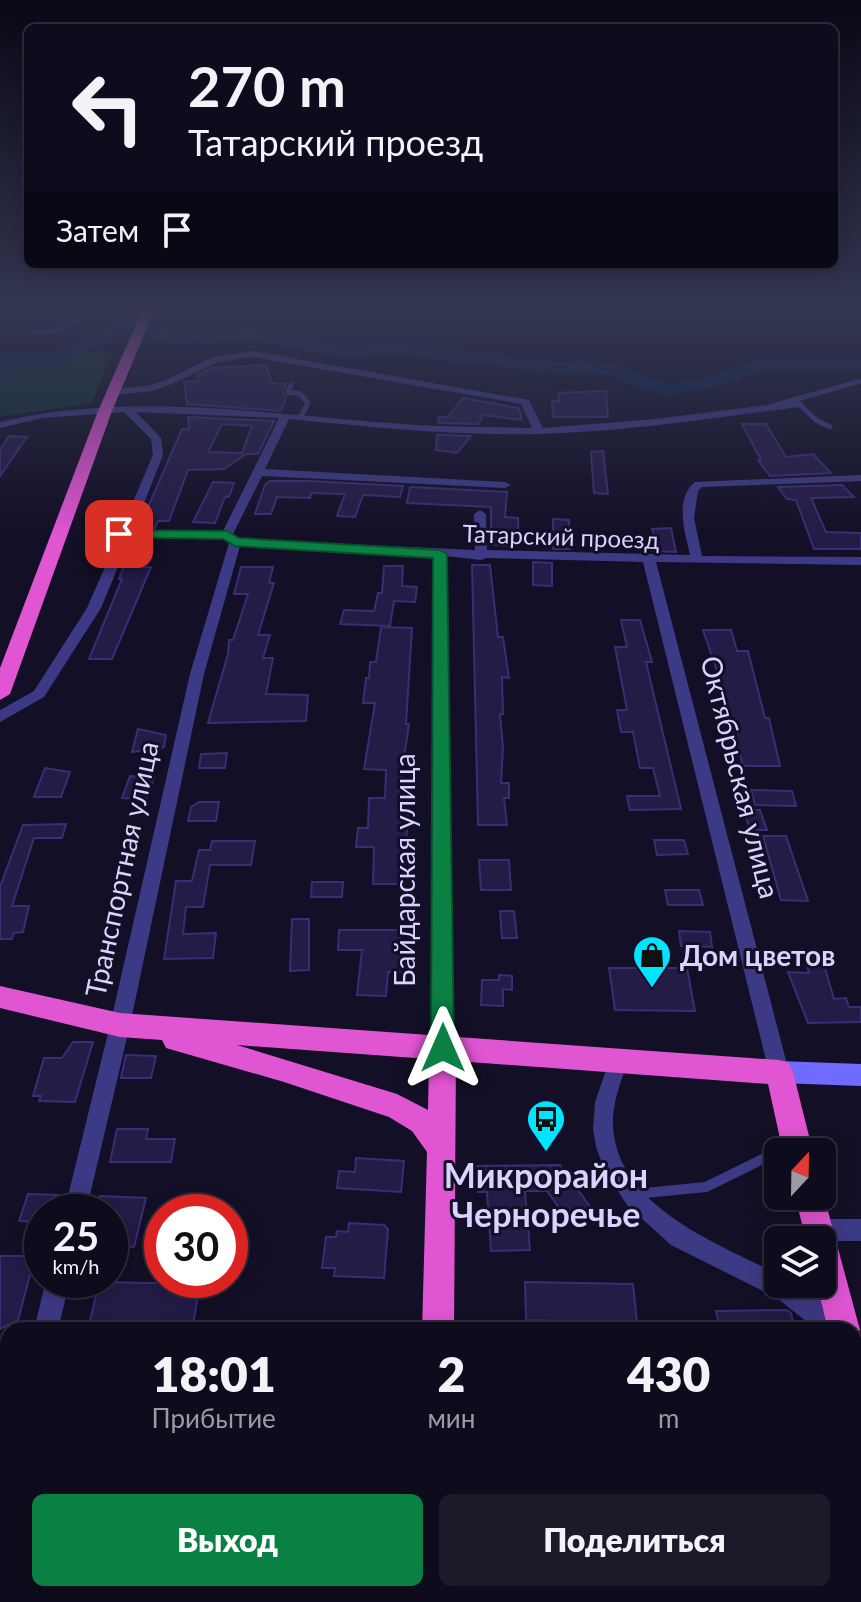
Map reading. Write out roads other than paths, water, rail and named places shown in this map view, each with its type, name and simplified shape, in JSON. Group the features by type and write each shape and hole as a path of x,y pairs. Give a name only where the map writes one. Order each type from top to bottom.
{"highway":[{"path":"0,694 116,386"},
{"path":"0,997 120,1025 284,1070 397,1107 422,1122 439,1145"},
{"path":"120,1025 779,1072"},
{"name":"Байдарская улица","path":"438,1322 443,1048"},
{"name":"Октябрьская улица","path":"779,1072 795,1138"},
{"path":"836,1298 842,1322"}],"main road":[{"path":"779,1072 861,1075"}],"street":[{"path":"113,392 158,386"},
{"path":"433,386 525,402 539,431"},
{"path":"0,425 42,415 127,409 243,412 417,428 539,431 655,422 799,404"},
{"path":"0,717 39,694 94,608 122,534 158,455 156,438 127,409"},
{"name":"Транспортная улица","path":"79,1194 197,674 231,539 258,472 285,417"},
{"path":"258,472 505,485"},
{"path":"697,561 688,518 692,490 699,484 861,478"},
{"path":"480,514 481,556"},
{"name":"Татарский проезд","path":"122,534 481,556 861,561"},
{"name":"Байдарская улица","path":"440,554 443,1048"},
{"name":"Октябрьская улица","path":"649,560 779,1072"},
{"path":"619,1059 605,1095 603,1131 612,1161 634,1194 662,1224 692,1245 785,1287 814,1308 827,1322"},
{"path":"836,1234 861,1230"},
{"path":"48,1322 54,1298"}],"lane":[{"path":"291,386 288,392 300,394 308,403 300,418"},
{"path":"771,406 844,386"},
{"path":"799,404 816,420 830,427"},
{"path":"634,1194 706,1187 764,1162"}],"waterway":[{"path":"654,386 669,389 692,386"}],"place":[{"name":"Дом цветов","path":"652,989"},
{"name":"Микрорайон Черноречье","path":"546,1153"}]}
